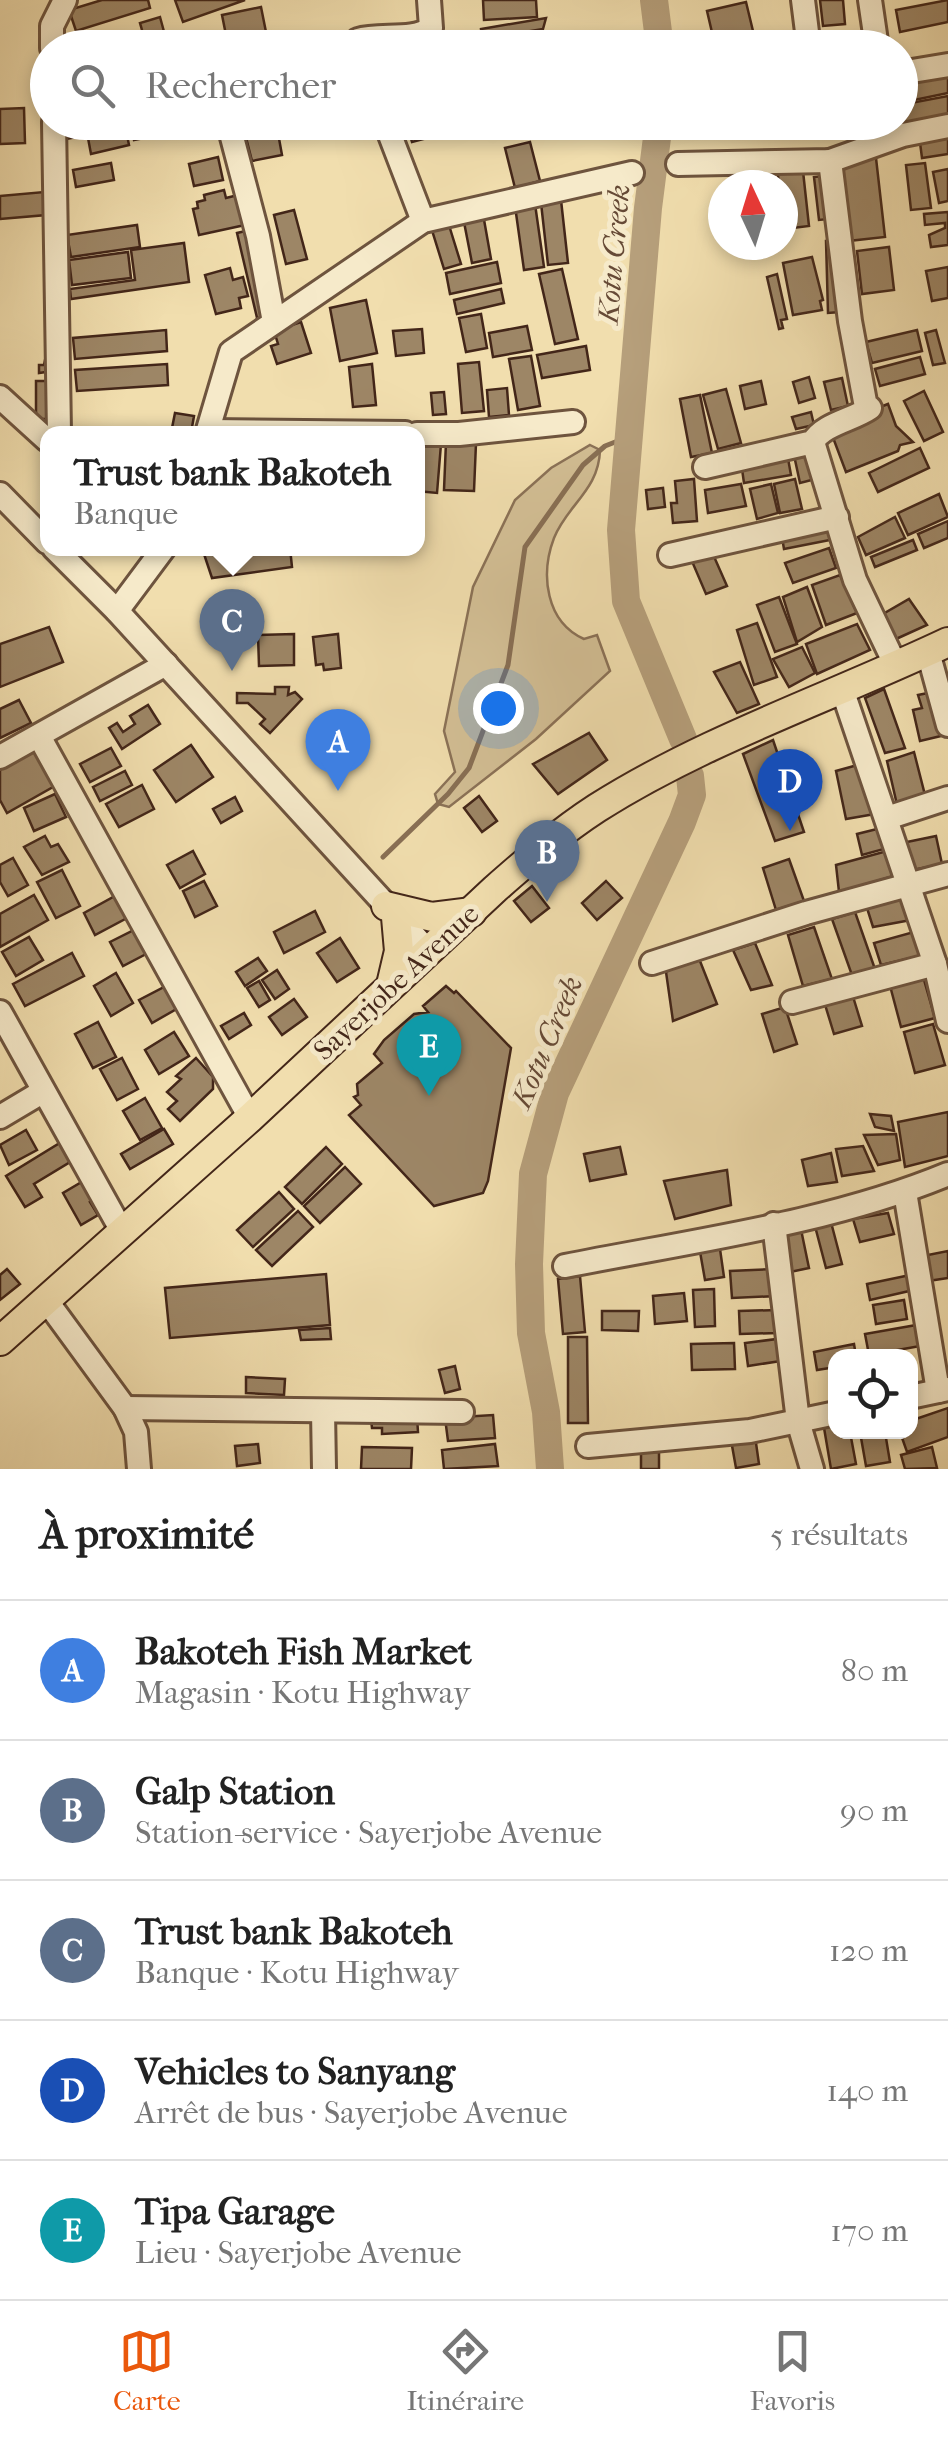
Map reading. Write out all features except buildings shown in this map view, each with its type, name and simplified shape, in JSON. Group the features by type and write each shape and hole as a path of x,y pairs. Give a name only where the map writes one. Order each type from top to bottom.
{"main road":[{"name":"Sayerjobe Avenue","path":"0,1341 123,1234 539,851 596,809 692,757 938,647"},
{"path":"390,987 399,950 391,912 432,917 472,912"}],"street":[{"path":"52,30 65,0"},
{"path":"428,30 429,0"},
{"path":"803,0 807,30"},
{"path":"870,0 874,30"},
{"path":"918,70 948,64"},
{"path":"918,133 948,126"},
{"path":"54,140 59,426"},
{"path":"233,140 258,236 274,322"},
{"path":"392,140 422,221"},
{"path":"678,164 830,161 891,140"},
{"path":"830,161 850,321 866,407 870,408 818,433 813,442 855,580 896,666"},
{"path":"210,426 231,352 422,221 632,173"},
{"path":"0,397 40,434"},
{"path":"425,434 573,422"},
{"path":"704,467 813,442"},
{"path":"0,494 40,535"},
{"path":"670,555 836,517"},
{"path":"62,556 118,611 428,951"},
{"path":"118,611 158,556"},
{"path":"938,647 948,725"},
{"path":"0,757 166,664"},
{"path":"842,690 947,1010"},
{"path":"39,736 250,1118"},
{"path":"886,818 948,798"},
{"path":"652,964 806,913 948,874"},
{"path":"792,1002 935,964"},
{"path":"0,1012 123,1234"},
{"path":"0,1117 42,1092"},
{"path":"565,1266 774,1224 906,1192 948,1174"},
{"path":"906,1192 943,1390 918,1395"},
{"path":"774,1224 798,1421 812,1469"},
{"path":"46,1300 125,1408 136,1432 139,1469"},
{"path":"125,1408 462,1412"},
{"path":"323,1410 324,1469"},
{"path":"588,1446 750,1431 828,1415"}],"shaded area":[{"path":"590,445 600,450 598,464 588,487 554,538 547,582 561,621 584,639 597,635 610,671 536,739 449,807 438,804 435,794 455,772 444,731 473,587 515,500 551,468"}],"waterway":[{"name":"Kotu Creek","path":"654,0 658,30"},
{"name":"Kotu Creek","path":"657,140 621,530 626,601 683,739"},
{"path":"383,857 469,768 508,665 525,547 583,465 605,446 628,437"},
{"name":"Kotu Creek","path":"550,1469 546,1412 531,1333 533,1174 555,1093 682,822 692,795 690,776"}],"place":[{"name":"Trust bank Bakoteh","path":"232,671"},
{"name":"Bakoteh Fish Market","path":"338,791"},
{"name":"Vehicles to Sanyang","path":"790,831"},
{"name":"Galp Station","path":"547,902"},
{"name":"Tipa Garage","path":"429,1096"}]}
